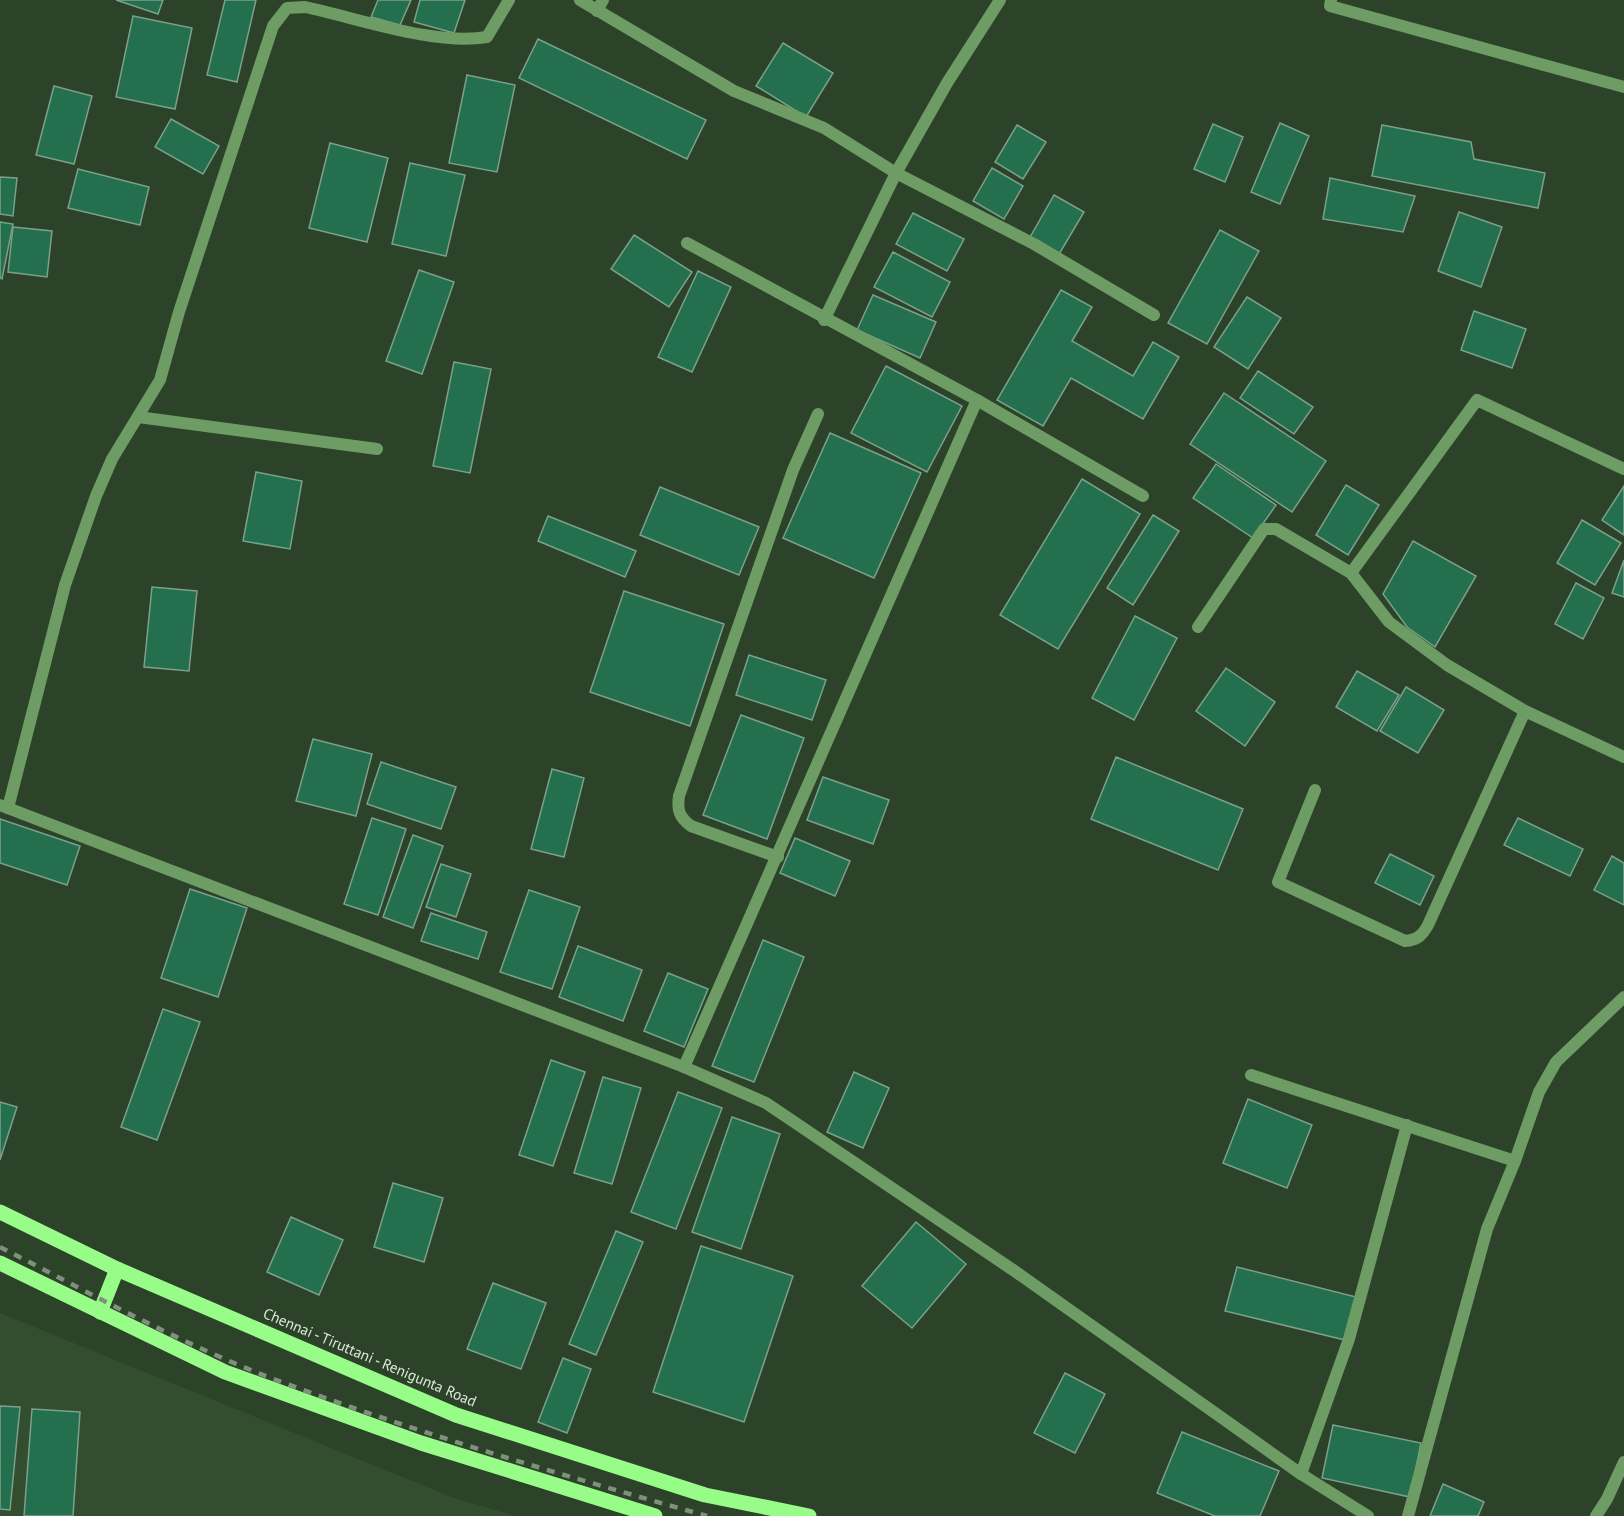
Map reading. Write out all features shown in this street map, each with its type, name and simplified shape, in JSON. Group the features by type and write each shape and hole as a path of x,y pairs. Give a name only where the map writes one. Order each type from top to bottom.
{"main road":[{"name":"Chennai - Tiruttani - Renigunta Road","path":"0,1212 117,1269 456,1415 705,1496 809,1516"},
{"path":"0,1263 236,1376 421,1443 655,1516"},
{"path":"100,1312 117,1269"}],"street":[{"path":"509,0 487,37 469,40 432,36 305,7 287,8 273,26 179,312 160,380 112,459 65,585 4,807 684,1067 766,1103 1016,1272 1301,1474 1368,1516"},
{"path":"580,0 600,5 734,91 824,128 896,173 1034,244 1154,315"},
{"path":"824,320 896,173 947,83 1000,0"},
{"path":"1331,0 1330,6 1624,87"},
{"path":"687,243 824,320 977,400 1143,496"},
{"path":"684,1067 977,400"},
{"path":"1351,573 1477,400 1624,469"},
{"path":"777,857 691,826 681,819 677,808 679,796 789,482 818,414"},
{"path":"138,417 377,449"},
{"path":"1198,627 1264,529 1282,532 1351,573 1389,622 1448,665 1525,711 1624,757"},
{"path":"1315,790 1278,882 1405,941 1414,940 1422,936 1428,925 1525,711"},
{"path":"1408,1516 1487,1228 1515,1161 1539,1092 1556,1062 1579,1037 1624,997"},
{"path":"1251,1074 1515,1161"},
{"path":"1301,1474 1349,1339 1407,1125"},
{"path":"1596,1516 1607,1499 1624,1462"}],"shaded area":[{"path":"0,1313 454,1498 516,1516 0,1516"}],"building":[{"path":"116,0 163,0 158,14"},
{"path":"225,0 256,0 237,82 207,75"},
{"path":"378,0 411,0 400,25 371,17"},
{"path":"420,0 465,0 454,33 414,22"},
{"path":"133,16 192,28 175,109 116,97"},
{"path":"538,39 706,120 687,159 519,78"},
{"path":"783,43 833,73 806,117 756,86"},
{"path":"467,75 515,85 497,172 449,163"},
{"path":"54,86 92,96 74,164 36,155"},
{"path":"171,119 219,146 203,174 155,147"},
{"path":"1280,123 1309,136 1280,204 1251,192"},
{"path":"1213,124 1243,137 1225,182 1194,169"},
{"path":"1017,125 1046,142 1023,179 995,162"},
{"path":"1382,125 1471,142 1474,159 1545,173 1538,208 1372,176"},
{"path":"330,143 388,158 367,242 309,228"},
{"path":"410,163 465,175 446,256 392,244"},
{"path":"992,168 1023,186 1004,219 973,201"},
{"path":"78,169 149,187 140,225 68,208"},
{"path":"0,177 17,178 13,216 0,214"},
{"path":"1330,178 1415,196 1403,232 1323,219"},
{"path":"1054,195 1084,212 1058,256 1029,239"},
{"path":"1459,212 1502,227 1481,287 1438,271"},
{"path":"913,213 964,239 947,271 896,244"},
{"path":"0,222 13,224 2,279 0,278"},
{"path":"13,227 52,231 47,277 8,272"},
{"path":"1220,230 1259,251 1207,344 1168,323"},
{"path":"634,235 692,272 669,307 611,269"},
{"path":"893,252 950,282 932,317 874,287"},
{"path":"419,270 454,282 422,374 386,361"},
{"path":"698,271 731,287 692,372 658,357"},
{"path":"1061,290 1092,307 1072,341 1133,376 1153,342 1179,357 1143,419 1071,378 1043,426 997,400"},
{"path":"873,295 936,322 920,358 857,330"},
{"path":"1247,297 1281,318 1248,369 1214,347"},
{"path":"1474,311 1526,329 1512,368 1461,350"},
{"path":"454,362 491,369 470,473 433,466"},
{"path":"886,366 962,406 927,472 851,433"},
{"path":"1258,371 1313,407 1294,434 1240,398"},
{"path":"1224,393 1326,461 1292,512 1190,444"},
{"path":"830,433 921,473 874,578 783,538"},
{"path":"1216,464 1276,505 1253,538 1193,498"},
{"path":"256,472 302,481 290,549 243,541"},
{"path":"1082,479 1140,514 1058,649 1000,615"},
{"path":"1346,485 1379,505 1348,555 1316,535"},
{"path":"1624,486 1624,535 1602,520"},
{"path":"660,487 759,527 739,575 640,535"},
{"path":"1153,515 1179,531 1133,605 1107,588"},
{"path":"548,516 636,551 625,577 538,541"},
{"path":"1582,520 1621,543 1595,585 1557,563"},
{"path":"1413,541 1476,576 1435,647 1407,627 1383,594"},
{"path":"1624,560 1624,597 1612,593"},
{"path":"1576,583 1604,598 1583,639 1555,624"},
{"path":"152,587 197,591 189,671 144,667"},
{"path":"624,591 724,624 690,726 590,692"},
{"path":"1135,616 1177,638 1134,720 1092,698"},
{"path":"749,655 826,680 812,720 736,695"},
{"path":"1226,668 1275,702 1245,746 1196,711"},
{"path":"1357,671 1399,695 1377,731 1336,707"},
{"path":"1406,687 1444,710 1418,753 1380,731"},
{"path":"741,715 804,738 767,839 703,815"},
{"path":"313,739 372,754 356,816 296,801"},
{"path":"1116,757 1243,809 1218,870 1091,819"},
{"path":"381,762 456,787 441,829 367,804"},
{"path":"552,769 584,778 564,857 531,849"},
{"path":"823,777 889,800 873,844 807,820"},
{"path":"372,818 406,829 378,915 344,904"},
{"path":"1518,818 1583,849 1570,876 1504,845"},
{"path":"0,819 80,846 67,885 0,863"},
{"path":"413,835 443,846 413,928 383,917"},
{"path":"795,838 850,861 835,896 780,873"},
{"path":"1390,854 1434,876 1420,905 1375,883"},
{"path":"1612,856 1624,863 1624,905 1594,890"},
{"path":"441,864 471,874 456,917 426,907"},
{"path":"190,889 247,908 218,997 161,978"},
{"path":"529,890 580,907 552,989 500,972"},
{"path":"431,913 487,932 478,959 421,941"},
{"path":"763,940 804,957 754,1082 712,1066"},
{"path":"578,946 642,970 623,1021 559,997"},
{"path":"668,973 708,989 684,1047 644,1031"},
{"path":"163,1009 200,1022 157,1140 121,1127"},
{"path":"551,1060 585,1072 553,1166 519,1155"},
{"path":"854,1072 889,1088 863,1148 827,1132"},
{"path":"603,1077 641,1088 612,1184 574,1173"},
{"path":"678,1092 722,1108 676,1229 631,1212"},
{"path":"1248,1099 1312,1125 1287,1188 1223,1163"},
{"path":"0,1102 17,1107 0,1160"},
{"path":"732,1117 780,1134 741,1249 692,1232"},
{"path":"393,1183 443,1198 424,1262 374,1247"},
{"path":"291,1217 343,1240 319,1295 267,1272"},
{"path":"916,1222 966,1264 912,1328 862,1286"},
{"path":"616,1231 643,1242 596,1355 569,1344"},
{"path":"701,1246 793,1276 744,1422 653,1392"},
{"path":"1237,1267 1356,1297 1345,1340 1225,1311"},
{"path":"493,1283 546,1303 521,1369 467,1349"},
{"path":"563,1358 591,1369 567,1433 538,1422"},
{"path":"1065,1373 1105,1394 1075,1453 1034,1433"},
{"path":"0,1406 20,1407 10,1510 0,1509"},
{"path":"32,1409 80,1412 73,1516 24,1516"},
{"path":"1333,1425 1421,1443 1410,1497 1322,1478"},
{"path":"1182,1432 1279,1471 1260,1516 1215,1516 1157,1493"},
{"path":"1443,1484 1484,1502 1478,1516 1430,1516"}],"railway":[{"path":"0,1247 177,1337 250,1370 390,1421 707,1516"}]}
